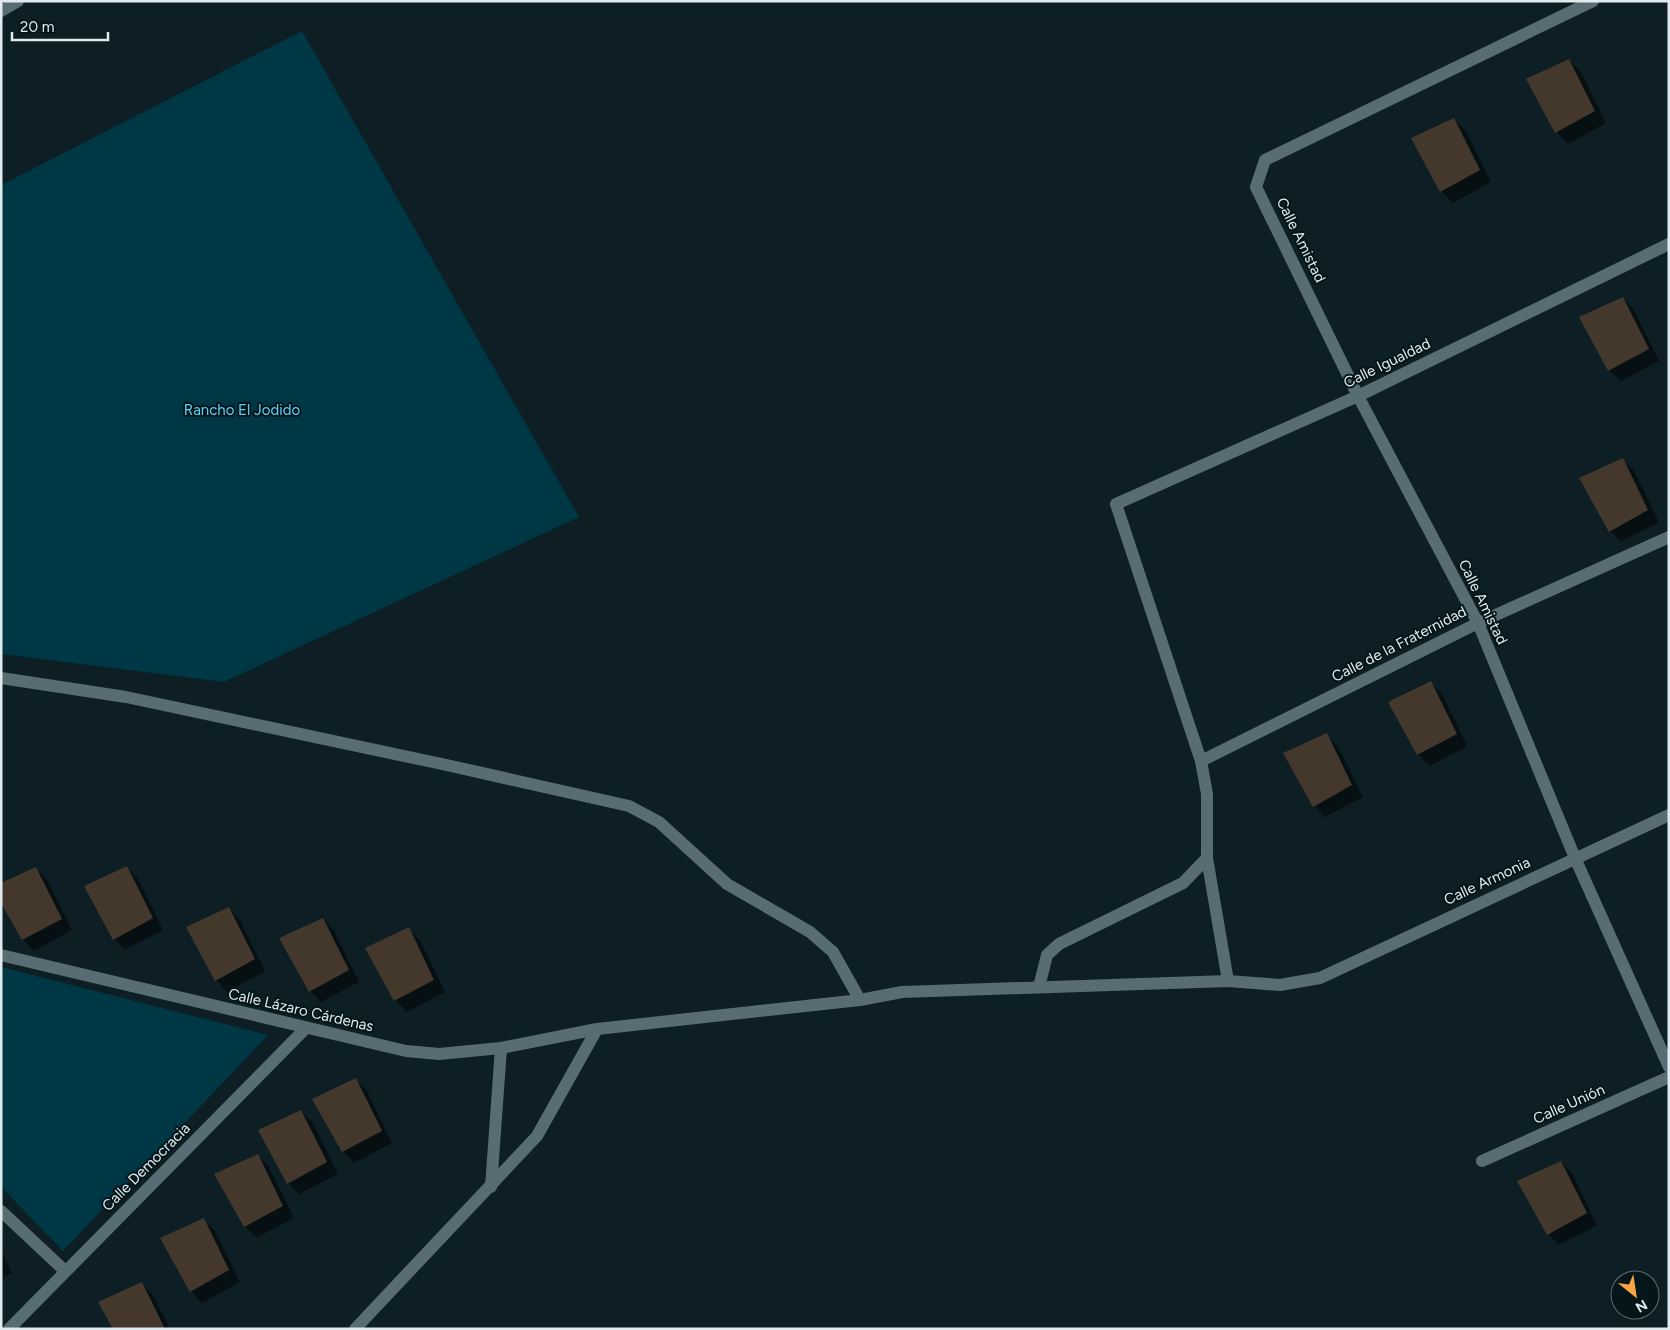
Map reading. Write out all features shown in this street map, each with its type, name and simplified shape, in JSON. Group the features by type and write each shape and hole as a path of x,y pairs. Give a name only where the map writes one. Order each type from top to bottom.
{"street":[{"path":"1,11 18,1"},
{"name":"Calle Amistad","path":"1593,1 1265,160 1256,187 1358,396 1478,623 1575,858 1669,1068"},
{"name":"Calle Igualdad","path":"1201,761 1116,504 1358,396 1669,244"},
{"name":"Calle de la Fraternidad","path":"1201,761 1478,623 1669,537"},
{"path":"1,678 126,696 629,806 659,822 727,884 810,932 834,952 860,1000"},
{"path":"1201,761 1208,794 1207,858 1228,981"},
{"name":"Calle Armonia","path":"1040,987 1228,981 1280,985 1320,978 1669,815"},
{"path":"1040,987 1046,955 1059,944 1183,883 1207,858"},
{"name":"Calle Lázaro Cárdenas","path":"1,955 422,1054 501,1048 597,1030 860,1000 902,992 1040,987"},
{"name":"Calle Democracia","path":"9,1329 306,1028"},
{"path":"356,1329 537,1136 597,1030"},
{"path":"491,1187 501,1048"},
{"name":"Calle Unión","path":"1482,1161 1669,1077"},
{"path":"1,1211 66,1271"}],"green space":[{"name":"Rancho El Jodido","path":"302,31 579,517 224,682 1,654 1,185"},
{"path":"1,967 268,1035 63,1251 1,1187"}],"building":[{"path":"1569,59 1595,111 1555,133 1526,79"},
{"path":"1454,118 1480,170 1440,192 1411,138"},
{"path":"1623,297 1649,349 1608,371 1579,317"},
{"path":"1623,458 1648,510 1609,532 1579,478"},
{"path":"1431,681 1457,734 1417,755 1388,702"},
{"path":"1327,733 1352,785 1313,807 1283,753"},
{"path":"127,866 153,918 113,940 84,886"},
{"path":"36,867 62,919 22,940 1,903 1,883"},
{"path":"229,907 255,959 215,981 186,927"},
{"path":"323,918 349,970 309,992 279,938"},
{"path":"409,927 434,980 394,1001 365,948"},
{"path":"356,1078 382,1131 342,1152 312,1099"},
{"path":"301,1110 327,1162 287,1184 258,1130"},
{"path":"258,1154 283,1206 244,1227 214,1174"},
{"path":"1561,1161 1587,1213 1547,1235 1517,1181"},
{"path":"204,1218 229,1270 190,1292 160,1238"},
{"path":"142,1282 165,1329 113,1329 98,1302"}]}
